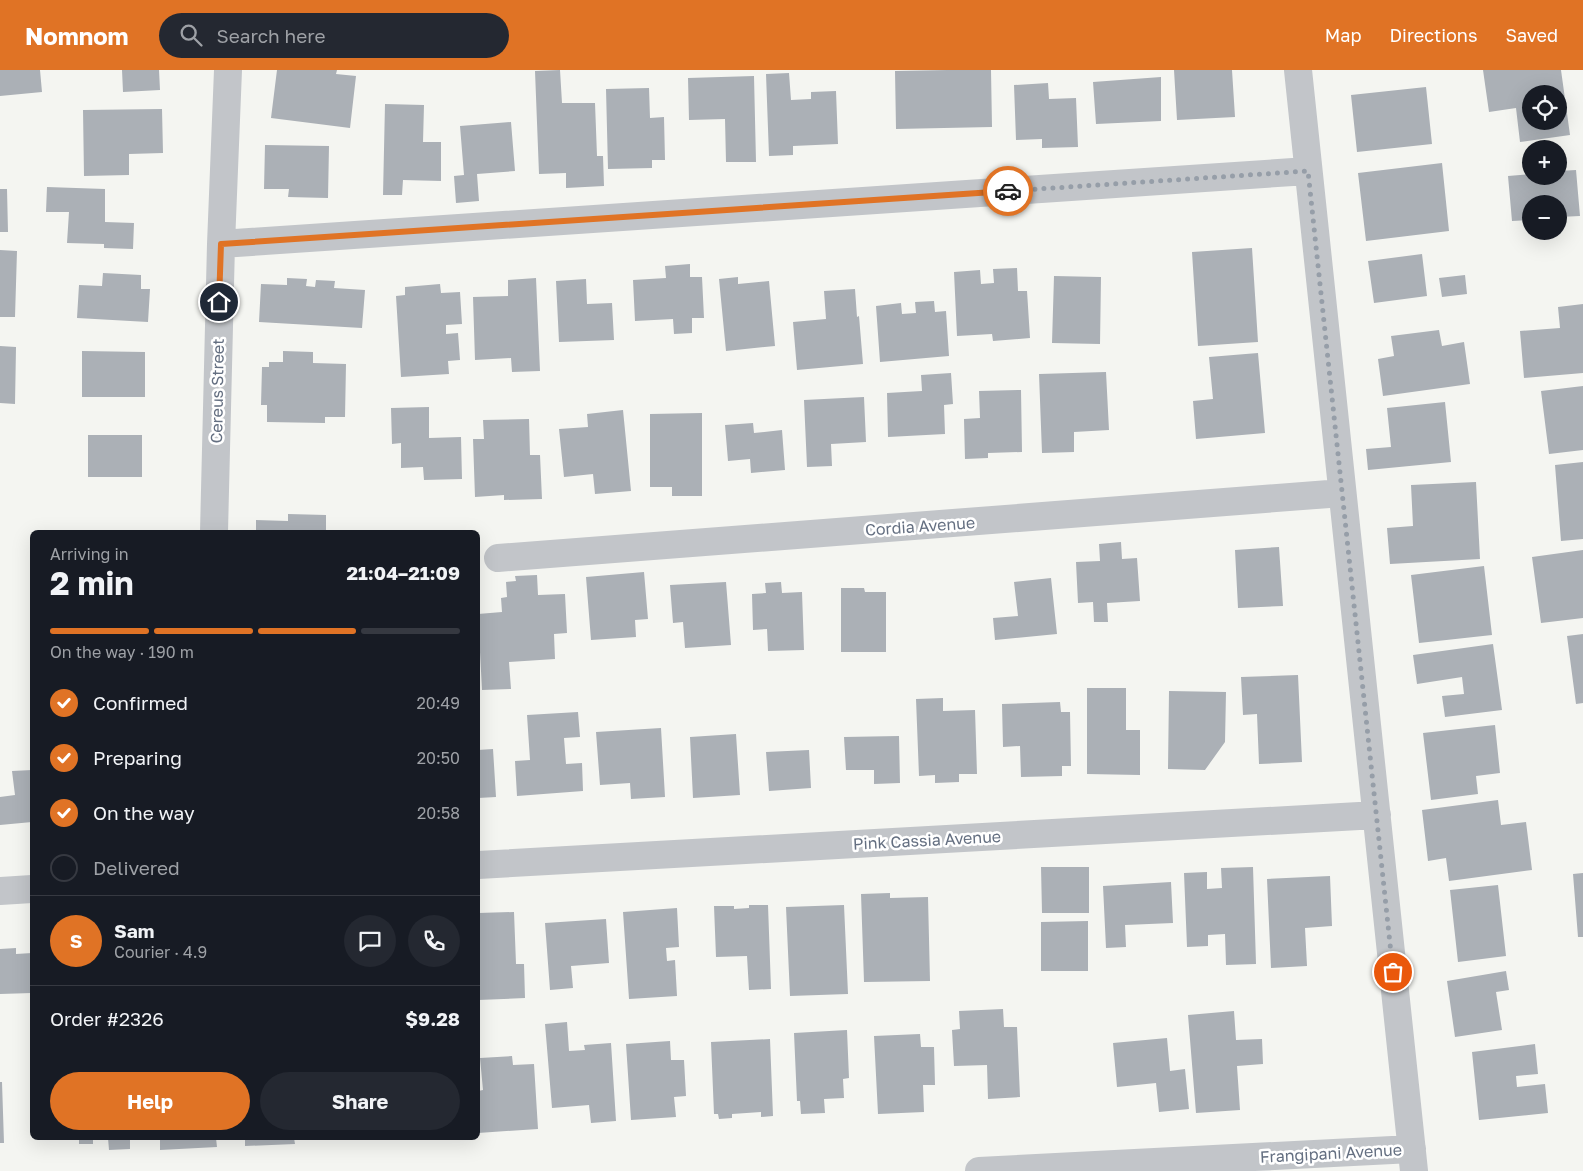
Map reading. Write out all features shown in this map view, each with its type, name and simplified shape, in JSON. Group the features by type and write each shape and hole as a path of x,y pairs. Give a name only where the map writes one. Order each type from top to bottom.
{"street":[{"name":"Cereus Street","path":"214,530 221,244 228,70"},
{"path":"1298,70 1413,1160"},
{"path":"221,244 1308,171"},
{"name":"Cordia Avenue","path":"498,558 1342,493"},
{"name":"Pink Cassia Avenue","path":"480,865 1377,815"},
{"path":"0,891 30,889"},
{"name":"Frangipani Avenue","path":"979,1171 1413,1160"}],"building":[{"path":"0,70 40,70 42,92 0,96"},
{"path":"122,70 159,70 160,90 123,92"},
{"path":"277,70 337,70 336,74 356,76 350,128 271,118"},
{"path":"560,70 562,103 595,103 597,156 603,156 604,186 566,188 566,173 539,174 535,71"},
{"path":"991,70 992,127 896,129 895,71"},
{"path":"1174,70 1232,70 1235,117 1177,120"},
{"path":"1483,70 1561,70 1563,85 1522,85 1522,130 1567,130 1567,113 1570,135 1522,140 1520,142 1516,108 1489,112"},
{"path":"789,73 791,100 811,99 811,92 836,91 838,144 793,146 793,155 769,156 766,74"},
{"path":"754,76 756,162 726,162 725,119 689,120 688,78"},
{"path":"1161,77 1161,121 1096,124 1093,82"},
{"path":"1048,83 1049,99 1076,98 1078,147 1042,148 1042,139 1016,140 1014,85"},
{"path":"1426,87 1432,144 1357,152 1351,95"},
{"path":"649,88 650,118 664,117 665,160 652,160 652,168 608,169 606,89"},
{"path":"385,104 424,105 423,142 441,142 441,181 403,180 402,195 383,195"},
{"path":"162,109 163,153 129,154 129,175 84,176 83,110"},
{"path":"511,122 515,171 477,174 479,201 456,203 454,176 464,175 460,126"},
{"path":"265,145 329,146 328,198 288,197 289,189 264,189"},
{"path":"1442,163 1449,231 1366,241 1358,173"},
{"path":"1576,170 1580,216 1567,217 1567,195 1522,195 1522,220 1512,221 1508,176 1522,175 1522,185 1567,185 1567,171"},
{"path":"47,187 105,189 105,222 134,223 133,249 104,248 104,244 67,243 69,212 46,212"},
{"path":"0,189 7,189 8,232 0,232"},
{"path":"1252,248 1258,342 1198,346 1192,252"},
{"path":"0,250 17,251 15,317 0,317"},
{"path":"1422,254 1427,296 1374,303 1368,261"},
{"path":"690,264 690,277 702,277 704,318 692,318 692,333 674,334 673,319 635,321 633,280 666,278 665,266"},
{"path":"1017,268 1018,291 1027,291 1030,338 993,341 992,334 957,336 954,272 980,270 981,284 994,283 993,269"},
{"path":"103,273 141,275 141,289 150,289 148,322 77,318 79,285 102,286"},
{"path":"1465,275 1467,294 1442,297 1439,278"},
{"path":"1054,276 1101,277 1100,344 1052,343"},
{"path":"738,277 738,284 769,281 775,346 726,351 719,279"},
{"path":"287,278 307,279 306,286 315,287 316,280 335,281 334,288 365,290 362,328 259,322 261,284 287,285"},
{"path":"536,278 540,371 512,372 511,358 475,360 473,297 508,296 508,280"},
{"path":"586,279 587,304 612,303 614,340 559,342 556,281"},
{"path":"440,284 441,293 460,292 462,324 446,325 446,334 458,333 460,360 448,361 449,374 401,377 396,296 405,295 405,287"},
{"path":"855,289 863,364 797,370 793,322 826,319 824,291"},
{"path":"934,301 935,312 946,311 949,356 880,362 876,306 901,303 902,314 916,313 915,302"},
{"path":"1583,304 1583,373 1524,378 1520,331 1560,328 1558,307"},
{"path":"1439,330 1442,346 1464,342 1470,384 1383,396 1378,359 1394,356 1391,336"},
{"path":"0,346 16,347 15,404 0,403"},
{"path":"82,351 145,352 145,397 82,397"},
{"path":"283,351 313,352 313,363 346,364 345,417 325,417 325,423 267,422 267,405 261,405 262,367 269,367 269,362 283,362"},
{"path":"1258,353 1265,433 1196,439 1193,401 1213,399 1209,357"},
{"path":"1106,372 1109,430 1074,432 1074,452 1042,453 1039,374"},
{"path":"951,373 953,404 944,405 945,434 888,437 887,393 922,391 921,375"},
{"path":"1583,386 1583,450 1549,454 1541,391"},
{"path":"1021,390 1022,452 988,453 988,458 965,459 964,419 980,418 979,391"},
{"path":"864,397 866,442 831,444 832,466 807,467 804,400"},
{"path":"1445,402 1451,462 1368,470 1366,449 1391,447 1387,408"},
{"path":"429,407 429,438 461,437 462,479 424,480 423,467 401,468 401,443 392,444 391,408"},
{"path":"623,410 631,491 595,494 593,474 564,477 559,429 588,427 587,414"},
{"path":"702,413 702,496 672,496 672,487 650,487 650,414"},
{"path":"529,419 530,455 540,455 542,499 504,500 504,495 475,497 473,439 484,439 483,420"},
{"path":"753,423 754,433 782,430 785,470 751,473 750,459 728,461 725,425"},
{"path":"88,435 142,435 142,477 88,477"},
{"path":"1583,462 1583,539 1561,541 1555,465"},
{"path":"1476,482 1480,559 1390,564 1387,528 1413,526 1411,485"},
{"path":"288,514 326,515 326,530 256,530 256,520 288,521"},
{"path":"1121,542 1122,559 1137,558 1140,601 1107,603 1108,622 1094,622 1093,602 1078,603 1076,562 1100,561 1099,544"},
{"path":"1279,547 1283,606 1238,608 1235,550"},
{"path":"1583,550 1583,618 1541,623 1532,557"},
{"path":"1484,566 1492,635 1419,643 1411,575"},
{"path":"644,572 648,619 635,620 636,637 591,640 586,577"},
{"path":"537,575 538,595 565,594 567,633 554,634 555,659 509,662 511,689 482,690 480,614 502,612 501,598 507,597 506,582 516,581 515,576"},
{"path":"1051,578 1057,634 995,640 993,618 1018,616 1014,582"},
{"path":"726,582 731,645 685,648 683,622 673,623 670,585"},
{"path":"781,582 782,593 802,592 804,650 768,651 767,629 753,630 752,594 766,593 765,583"},
{"path":"841,588 864,588 865,592 886,592 886,652 841,652"},
{"path":"1583,634 1583,703 1576,704 1567,636"},
{"path":"1493,644 1502,710 1445,717 1442,696 1464,694 1462,677 1417,684 1413,655"},
{"path":"1298,675 1302,762 1259,764 1257,714 1243,715 1241,677"},
{"path":"1087,688 1126,688 1126,730 1140,730 1140,775 1087,774"},
{"path":"1169,691 1226,692 1225,742 1205,770 1168,769"},
{"path":"943,698 943,711 975,710 977,774 959,774 959,782 935,783 935,775 919,776 916,699"},
{"path":"1060,702 1061,712 1070,712 1071,766 1062,766 1062,776 1021,777 1020,746 1003,747 1002,704"},
{"path":"578,712 580,737 564,738 566,764 582,763 583,791 517,796 515,761 530,760 527,715"},
{"path":"1495,725 1500,773 1476,776 1478,794 1431,800 1423,733"},
{"path":"661,728 665,797 631,799 630,783 600,785 596,732"},
{"path":"736,734 740,795 693,798 690,737"},
{"path":"899,736 900,783 874,784 874,770 846,770 844,737"},
{"path":"493,749 496,797 480,798 480,750"},
{"path":"809,750 811,788 769,791 766,752"},
{"path":"30,770 30,822 0,825 0,797 15,795 12,771"},
{"path":"1498,800 1501,825 1526,822 1532,870 1449,881 1446,858 1428,861 1422,810"},
{"path":"1041,867 1089,867 1089,913 1042,913"},
{"path":"1253,867 1256,964 1226,965 1225,934 1208,935 1208,946 1187,947 1184,873 1207,872 1207,889 1222,888 1221,868"},
{"path":"1583,873 1583,937 1578,937 1573,874"},
{"path":"1330,876 1332,926 1305,928 1307,966 1271,968 1267,879"},
{"path":"1171,882 1173,923 1125,925 1126,947 1106,948 1103,886"},
{"path":"1498,885 1506,956 1458,962 1450,890"},
{"path":"890,893 890,898 928,897 930,981 864,982 861,894"},
{"path":"749,905 768,905 771,989 749,990 747,956 716,957 714,906 734,906 734,909 749,908"},
{"path":"844,905 848,994 790,996 786,907"},
{"path":"677,908 679,947 666,948 667,961 675,960 677,996 629,999 623,912"},
{"path":"514,912 516,964 524,964 525,998 480,1000 480,913"},
{"path":"606,919 609,963 571,966 573,988 550,990 545,923"},
{"path":"1088,921 1088,971 1041,971 1041,922"},
{"path":"16,948 16,954 30,953 30,993 0,994 0,949"},
{"path":"1506,971 1509,990 1496,992 1502,1030 1455,1037 1447,981"},
{"path":"1003,1009 1004,1027 1017,1027 1020,1097 988,1099 987,1065 954,1066 952,1030 960,1029 959,1011"},
{"path":"1234,1011 1236,1040 1262,1039 1263,1064 1237,1066 1240,1110 1196,1113 1188,1015"},
{"path":"567,1022 569,1051 585,1050 584,1045 611,1043 616,1121 591,1123 589,1105 552,1108 545,1024"},
{"path":"847,1030 849,1078 843,1079 844,1098 824,1099 825,1113 801,1114 800,1101 797,1101 794,1033"},
{"path":"920,1034 921,1047 934,1047 935,1085 923,1085 924,1112 878,1114 874,1036"},
{"path":"1167,1038 1170,1071 1185,1069 1189,1109 1159,1112 1156,1083 1117,1087 1113,1043"},
{"path":"770,1039 773,1116 761,1117 761,1112 732,1114 732,1118 719,1119 718,1114 714,1114 711,1042"},
{"path":"670,1041 671,1060 684,1060 686,1096 674,1097 676,1117 631,1120 626,1044"},
{"path":"1535,1044 1538,1074 1516,1076 1517,1087 1545,1084 1548,1113 1479,1120 1472,1052"},
{"path":"512,1056 513,1065 534,1064 538,1129 480,1133 480,1091 483,1090 480,1058"},
{"path":"0,1082 2,1082 4,1143 0,1143"},
{"path":"79,1140 93,1140 93,1144 79,1144"},
{"path":"108,1140 130,1140 130,1149 109,1150"},
{"path":"160,1140 216,1140 217,1147 160,1150"},
{"path":"245,1140 294,1140 295,1144 245,1146"}],"way so far":[{"path":"1008,191 1308,171 1393,972"}],"route":[{"path":"219,302 221,244 1008,191"}]}
